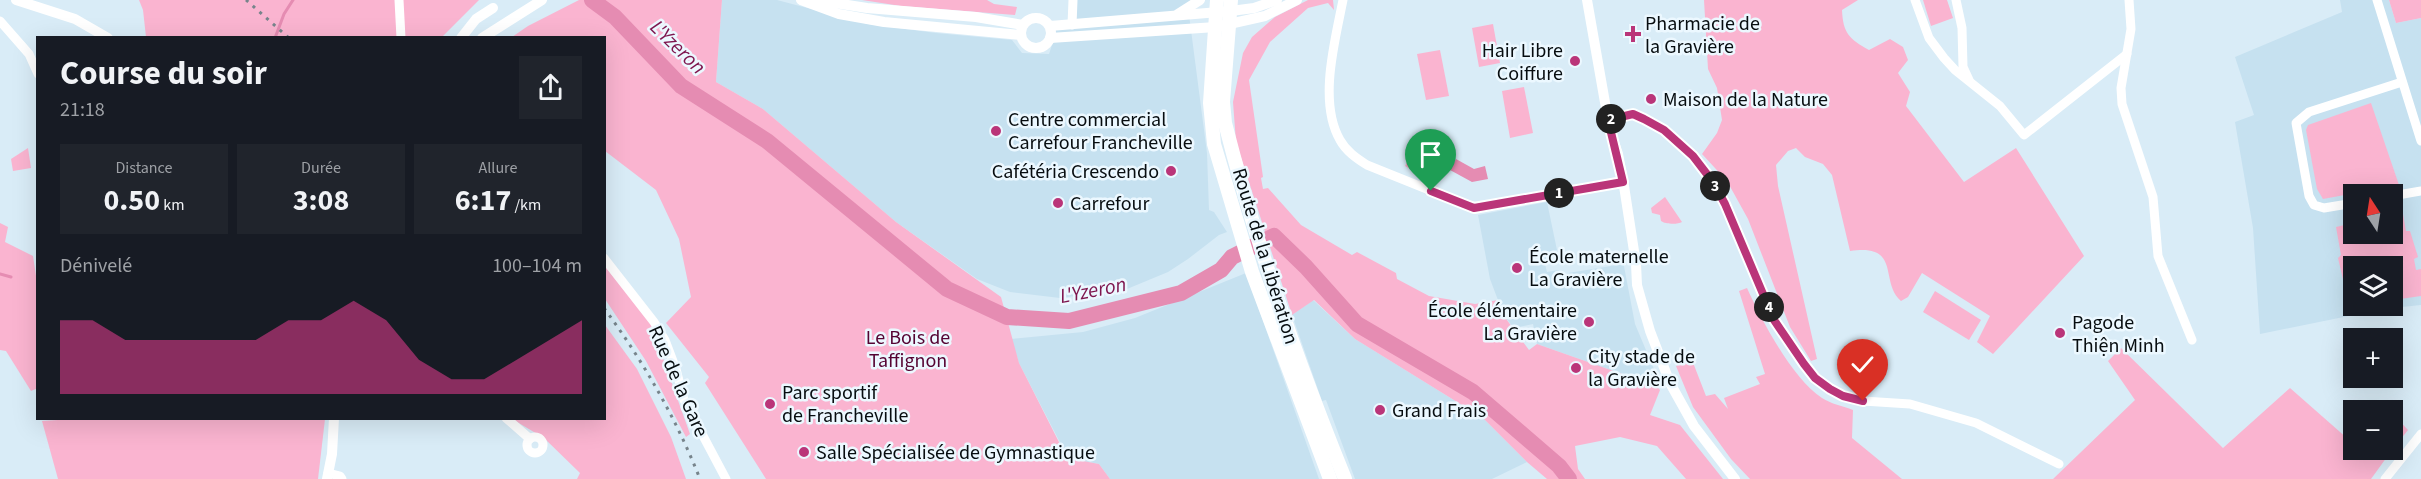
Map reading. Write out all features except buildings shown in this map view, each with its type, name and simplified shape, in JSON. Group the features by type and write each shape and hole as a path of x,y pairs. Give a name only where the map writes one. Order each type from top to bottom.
{"main road":[{"name":"Route de la Libération","path":"1224,13 1225,123 1255,227 1311,396 1345,479"},
{"name":"Route de la Libération","path":"1224,13 1210,103 1214,144 1252,272 1330,479"}],"street":[{"path":"16,0 75,19 105,36"},
{"path":"399,0 401,36"},
{"path":"485,36 542,0"},
{"path":"801,0 839,14 884,22 1022,30"},
{"path":"816,0 867,8 976,17 1022,30"},
{"path":"1072,25 1073,0"},
{"path":"1175,16 1200,0"},
{"path":"1260,0 1275,1"},
{"path":"1022,30 1030,18 1039,18 1050,26 1224,13 1265,16 1297,0"},
{"path":"1343,0 1329,91 1330,110 1340,141 1351,155 1367,165 1474,208 1623,182"},
{"path":"1587,0 1608,120 1623,182 1636,264 1637,285 1659,358 1694,426 1735,479"},
{"path":"1915,0 1929,38 1944,58 2000,106 2024,135 2127,54"},
{"path":"1956,0 1962,28 1963,67 1970,82"},
{"path":"2129,0 2131,29 2121,88 2122,104 2153,197 2158,256 2192,340"},
{"path":"2377,0 2421,141"},
{"path":"1050,38 1224,13 1254,8 1275,1"},
{"path":"463,36 476,19 493,7"},
{"path":"492,36 493,7"},
{"path":"0,21 29,54 36,70"},
{"path":"1022,30 1028,46 1036,48 1044,45 1050,38 1050,26"},
{"path":"1944,58 1951,59 1962,52"},
{"path":"2343,205 2324,208 2314,205 2309,196 2296,123 2309,112 2402,82"},
{"path":"1608,120 1633,114 1644,119 1664,130 1700,164 1725,204 1774,320 1815,378 1843,396 1863,401 1910,404 1976,423 2059,464"},
{"path":"2403,194 2421,191"},
{"name":"Rue de la Gare","path":"606,261 654,322 665,340 684,400 726,479"},
{"path":"334,420 328,476 340,476 342,479"},
{"path":"508,420 530,439"},
{"path":"2385,479 2421,434"}],"shaded area":[{"name":"Centre commercial Carrefour Francheville","path":"722,0 777,0 868,24 1012,40 1022,53 1049,54 1056,33 1053,21 1069,20 1072,0 1196,0 1188,7 1207,153 1209,210 1214,212 1227,232 1219,235 1168,272 1127,289 1060,298 1010,292 977,279 896,222 763,109 716,82"},
{"path":"2340,0 2389,0 2396,23 2421,18 2421,305 2403,307 2403,256 2343,256 2343,316 2349,316 2260,334 2253,228 2235,122 2254,115 2235,57 2342,12"},
{"path":"1456,159 1474,169 1485,166 1488,179 1472,182 1450,170"},
{"path":"1547,202 1557,250 1550,252 1552,262 1545,264 1547,272 1559,270 1562,274 1617,265 1623,261 1635,324 1659,381 1656,386 1537,344 1533,324 1514,328 1504,316 1490,279 1478,215"},
{"path":"1246,273 1319,479 1110,479 1099,464 1068,458 1019,363 1011,339 1083,332 1135,318"},
{"path":"1313,300 1355,339 1483,418 1527,462 1492,479 1355,479 1326,400 1322,401 1292,315"}],"green space":[{"path":"139,0 479,0 443,36 146,36 143,10"},
{"name":"Le Bois de Taffignon","path":"579,0 722,0 716,82 763,109 896,222 1001,297 1019,363 1067,458 1099,464 1110,479 766,479 705,383 709,377 666,323 691,297 679,239 656,190 606,152 606,36 513,36"},
{"path":"862,0 987,0 994,4 1017,7 1015,15 901,6"},
{"path":"1308,0 1333,0 1334,10 1328,3 1308,8 1270,42 1249,80 1263,189 1268,188 1301,225 1352,255 1357,252 1396,273 1397,279 1429,296 1475,304 1498,300 1504,316 1529,350 1537,344 1656,386 1660,390 1650,415 1680,425 1723,479 1686,479 1657,446 1620,437 1575,446 1578,469 1585,479 1547,479 1483,418 1355,339 1314,300 1292,315 1236,142 1233,102 1243,53 1252,37 1275,17"},
{"path":"1704,0 1858,0 1842,10 1848,35 1869,50 1890,39 1903,47 1908,60 1898,73 1910,92 1906,106 1964,182 2016,148 2084,256 1993,354 1977,342 1990,316 1922,273 1908,297 1901,301 1891,284 1883,258 1877,253 1866,250 1850,251 1832,175 1823,164 1805,157 1796,148 1788,151 1776,165 1778,186 1817,359 1811,361 1790,327 1748,219 1727,181 1702,154 1717,133 1722,120 1717,88 1708,69"},
{"path":"1923,0 1947,0 1953,18 1931,26"},
{"path":"2389,0 2421,0 2421,18 2396,23"},
{"path":"1493,24 1500,63 1479,67 1472,28"},
{"path":"1440,50 1449,96 1426,100 1417,54"},
{"path":"1524,87 1533,133 1510,138 1502,91"},
{"path":"2371,103 2399,184 2343,184 2343,195 2323,199 2317,189 2306,130 2308,125"},
{"path":"28,148 31,168 13,171 11,159"},
{"path":"1412,153 1437,166 1429,180 1405,166"},
{"path":"1665,197 1682,222 1665,223 1661,221 1660,215 1652,213 1651,208"},
{"path":"2403,214 2406,231 2410,231 2418,257 2414,259 2416,270 2421,269 2421,296 2403,299 2403,256 2343,256 2343,279 2338,258 2341,255 2336,227 2343,225 2343,244 2403,244"},
{"path":"0,223 8,227 5,242 33,256 36,276 36,389 31,391 6,351 0,350"},
{"path":"606,267 650,322 690,434 686,437 646,361 606,301"},
{"path":"1747,288 1769,332 1800,377 1822,398 1853,410 1852,438 1902,479 1750,479 1731,459 1693,407 1676,366 1692,360 1706,396 1715,394 1728,409 1724,398 1760,384 1756,377 1765,374 1739,291"},
{"path":"1935,291 1981,320 1969,340 1923,312"},
{"path":"606,326 637,369 671,437 686,479 577,479 580,473 544,438 514,420 606,420"},
{"path":"2121,348 2223,448 2290,388 2343,435 2343,460 2385,460 2371,479 2053,479 2135,400 2108,361"},
{"path":"325,420 318,479 58,479 42,421"},
{"path":"2403,425 2408,430 2403,436"}],"waterway":[{"path":"276,36 284,14 293,0"},
{"name":"L'Yzeron","path":"592,0 615,17 681,86 767,141 947,289 1007,317 1069,321 1181,293 1221,270 1232,257 1274,236 1306,267 1357,324 1473,392 1559,466 1569,479"},
{"path":"0,274 11,277"}],"railway":[{"path":"246,0 287,36"},
{"path":"606,311 658,391 700,479"}],"place":[{"name":"Pharmacie de la Gravière","path":"1633,34"},
{"name":"Hair Libre Coiffure","path":"1575,61"},
{"name":"Maison de la Nature","path":"1651,99"},
{"name":"Centre commercial Carrefour Francheville","path":"996,131"},
{"name":"Cafétéria Crescendo","path":"1171,171"},
{"name":"Carrefour","path":"1058,203"},
{"name":"École maternelle La Gravière","path":"1517,268"},
{"name":"École élémentaire La Gravière","path":"1589,322"},
{"name":"Pagode Thiện Minh","path":"2060,333"},
{"name":"City stade de la Gravière","path":"1576,368"},
{"name":"Parc sportif de Francheville","path":"770,404"},
{"name":"Grand Frais","path":"1380,410"},
{"name":"Salle Spécialisée de Gymnastique","path":"804,452"}],"route":[{"path":"1431,191 1474,208 1623,182 1608,120 1633,114 1644,119 1664,130 1693,156 1713,182 1725,204 1774,320 1804,364 1815,378 1830,389 1843,396 1863,401"}]}
